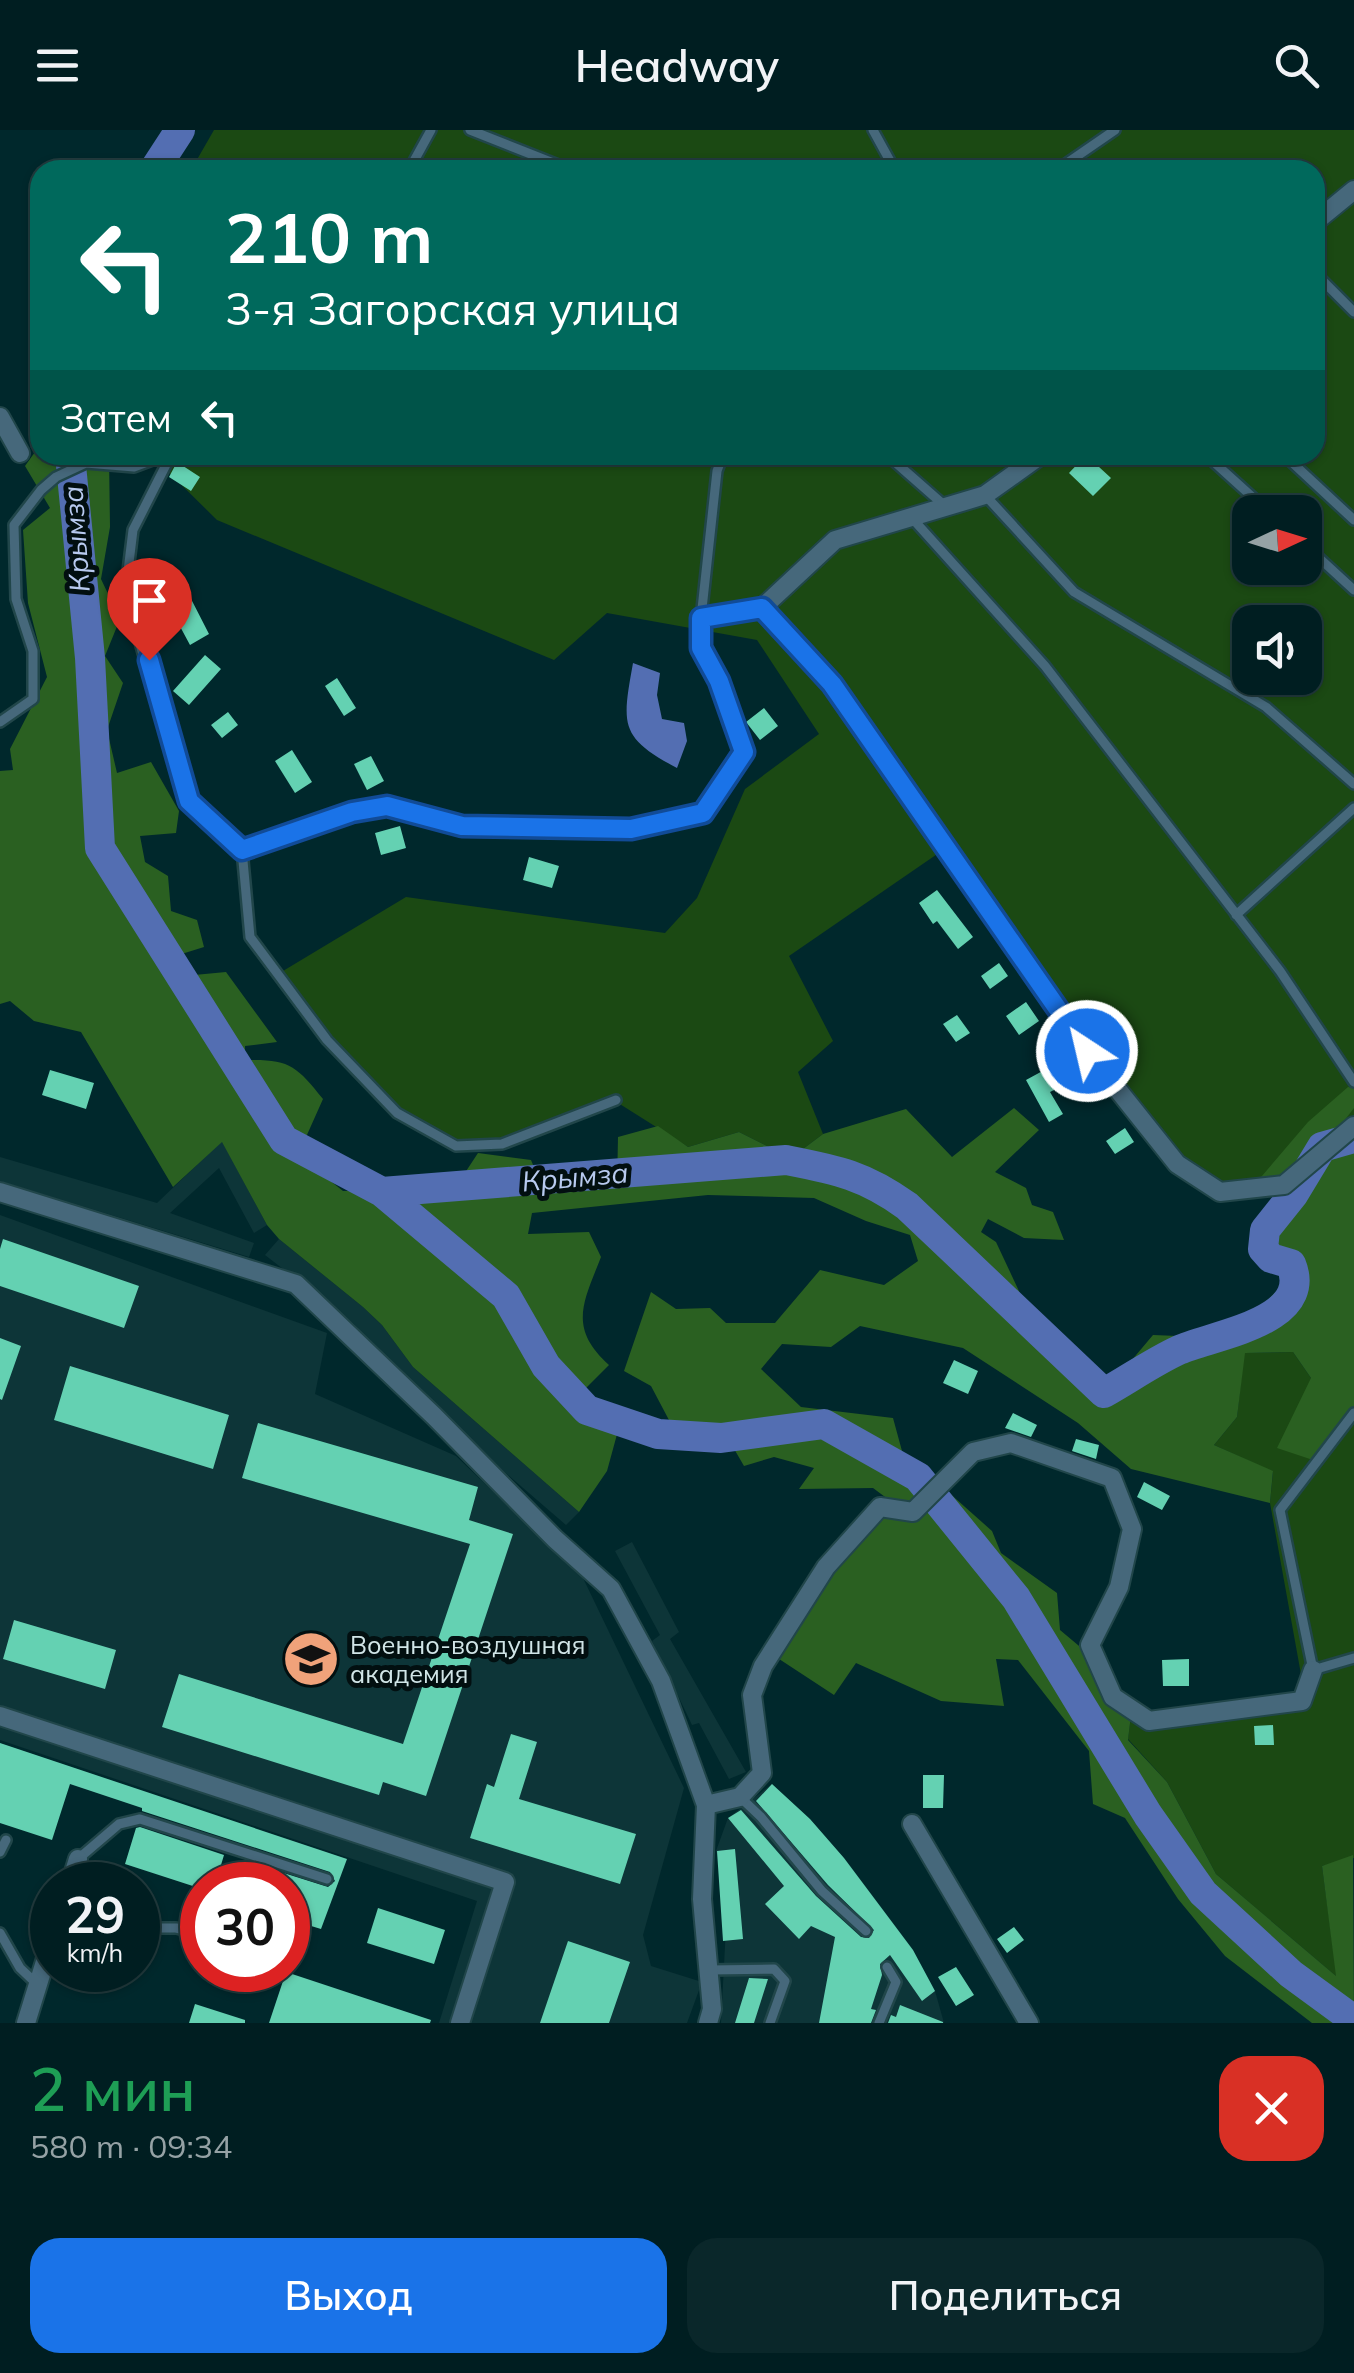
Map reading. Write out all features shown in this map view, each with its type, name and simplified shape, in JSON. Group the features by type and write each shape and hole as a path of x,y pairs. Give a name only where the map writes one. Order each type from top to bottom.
{"street":[{"path":"1325,214 1354,190"},
{"path":"0,417 20,453"},
{"path":"139,624 189,801 242,850 352,812 387,806 462,826 631,829 703,813 744,752 719,681 701,648 701,618 762,608 835,540 986,495 1028,465"},
{"path":"762,608 832,684 1087,1051 1178,1164 1220,1192 1284,1184 1354,1126"},
{"path":"0,1192 296,1284 555,1539 612,1589 661,1681 706,1805 702,1900 712,2009 708,2023"},
{"path":"706,1805 740,1797 762,1773 752,1696 763,1666 826,1567 880,1507 912,1512 973,1452 1011,1443 1112,1478 1132,1529 1119,1587 1090,1644 1113,1697 1149,1721 1241,1712 1302,1701 1314,1670"},
{"path":"0,1716 505,1882 460,2023"},
{"path":"912,1824 1029,2023"},
{"path":"26,2023 36,1992"}],"lane":[{"path":"414,160 431,130"},
{"path":"470,130 546,160"},
{"path":"873,130 890,160"},
{"path":"1072,160 1115,130"},
{"path":"1325,283 1354,312"},
{"path":"0,722 32,699 33,651 16,599 14,525 41,490 56,477 82,465"},
{"path":"110,465 140,465"},
{"path":"139,624 128,579 133,530 163,465"},
{"path":"701,618 720,465"},
{"path":"899,465 945,506"},
{"path":"1217,465 1251,495"},
{"path":"1295,465 1354,520"},
{"path":"986,495 1074,592 1266,707 1354,784"},
{"path":"910,515 1045,666 1280,972 1354,1082"},
{"path":"1322,561 1354,590"},
{"path":"1236,915 1354,808"},
{"path":"242,850 250,937 327,1040 397,1113 456,1146 502,1144 616,1100"},
{"path":"1354,1413 1280,1510 1314,1670 1354,1658"},
{"path":"740,1797 761,1816 822,1890 866,1931"},
{"path":"78,1859 119,1824 140,1819 327,1878"},
{"path":"0,1852 6,1840"},
{"path":"0,1933 20,1968 30,1977"},
{"path":"879,2023 896,1982 886,1967"},
{"path":"708,1970 774,1969 785,1982 770,2023"}],"shaded area":[{"path":"222,1141 267,1225 254,1233 219,1168 170,1213 254,1243 249,1257 0,1181 0,1157 157,1203"},
{"name":"Военно-воздушная академия","path":"0,1215 327,1333 315,1394 456,1456 583,1578 684,1788 643,1935 651,1966 702,1982 687,2023 439,2023 477,1901 0,1740"},
{"path":"279,1239 363,1307 382,1325 413,1367 579,1512 566,1525 442,1418 396,1375 354,1324 265,1255"},
{"path":"632,1542 679,1632 670,1639 746,1772 729,1779 699,1723 692,1725 652,1641 660,1635 615,1551"},
{"path":"772,1784 923,1984 935,1991 944,2023 721,2023 728,1888 716,1851 728,1818"}],"green space":[{"path":"214,130 1354,130 1354,1126 1284,1185 1220,1192 1177,1164 946,848 789,956 833,1041 798,1072 823,1134 791,1158 739,1132 688,1147 615,1101 502,1144 456,1146 397,1113 327,1040 278,974 406,897 665,933 697,898 745,789 819,734 757,640 607,613 554,660 217,520 161,465 1325,465 1325,160 197,160"},
{"path":"30,459 30,465 109,465 110,527 101,579 120,619 105,656 123,683 107,730 117,773 151,762 179,811 176,833 140,836 145,862 168,876 171,911 197,920 204,947 172,957 173,977 226,972 277,1042 245,1046 245,1060 290,1066 323,1099 298,1155 343,1191 453,1191 478,1153 531,1160 540,1182 617,1186 618,1137 658,1126 688,1147 739,1132 791,1158 823,1134 906,1109 952,1157 1014,1108 1039,1130 995,1172 1026,1188 1032,1205 1053,1212 1064,1240 1024,1238 988,1219 981,1232 996,1242 1049,1355 1104,1393 1153,1335 1228,1338 1282,1286 1275,1242 1283,1183 1244,1197 1308,1122 1348,1087 1354,1088 1354,1108 1331,1138 1354,1138 1354,1415 1339,1423 1316,1461 1277,1448 1311,1378 1293,1352 1245,1353 1237,1417 1214,1445 1273,1471 1270,1503 1131,1469 1078,1423 963,1348 860,1326 831,1347 782,1344 761,1369 801,1407 893,1418 902,1451 992,1531 1001,1553 1057,1593 1060,1630 1097,1661 1131,1715 1128,1740 1167,1782 1216,1874 1336,1976 1322,1866 1353,1855 1354,2023 1312,2023 1225,1956 1178,1899 1125,1818 1093,1804 1089,1751 1018,1660 996,1659 1004,1706 941,1701 856,1663 834,1695 773,1655 877,1516 908,1514 873,1488 799,1489 814,1468 774,1457 744,1466 726,1435 679,1439 651,1386 624,1371 651,1292 676,1309 710,1308 726,1323 775,1323 820,1270 884,1285 918,1261 910,1235 814,1198 708,1195 532,1213 528,1234 589,1232 601,1257 583,1314 588,1339 609,1365 581,1393 619,1427 607,1471 579,1512 413,1367 382,1325 363,1307 279,1239 267,1225 222,1142 173,1187 81,1032 34,1021 10,1001 0,1004 0,771 13,770 10,749 47,677 28,603 23,530 50,508 25,466"},
{"path":"1293,1352 1311,1378 1316,1461 1340,1423 1354,1415 1354,1858 1322,1866 1337,1977 1216,1874 1167,1782 1128,1739 1131,1715 1306,1702 1270,1503 1273,1472 1214,1445 1237,1417 1244,1353"}],"water":[{"path":"633,663 660,673 657,695 662,719 684,723 687,741 677,768 644,747 629,727 627,701"}],"building":[{"path":"175,465 182,465 200,477 191,491 169,477"},
{"path":"1077,465 1097,465 1111,478 1093,496 1069,473"},
{"path":"189,595 209,634 190,645 169,606"},
{"path":"205,655 221,669 189,705 173,691"},
{"path":"337,678 356,708 344,716 325,686"},
{"path":"764,708 778,726 760,740 746,722"},
{"path":"228,712 238,725 222,738 211,725"},
{"path":"292,750 312,782 295,793 275,761"},
{"path":"371,756 384,781 367,790 354,764"},
{"path":"400,826 406,848 381,855 375,833"},
{"path":"529,857 559,866 552,888 523,880"},
{"path":"937,890 973,937 958,949 919,903"},
{"path":"999,963 1008,976 990,989 981,976"},
{"path":"1026,1002 1039,1021 1019,1035 1006,1016"},
{"path":"957,1015 970,1033 956,1042 943,1024"},
{"path":"1048,1068 1058,1088 1050,1092 1063,1114 1049,1122 1026,1080"},
{"path":"50,1070 94,1083 86,1109 42,1095"},
{"path":"1125,1128 1134,1142 1115,1154 1106,1141"},
{"path":"3,1239 139,1286 124,1328 0,1286"},
{"path":"0,1338 21,1346 2,1400 0,1399"},
{"path":"954,1360 978,1371 968,1394 943,1383"},
{"path":"70,1366 229,1415 213,1469 54,1420"},
{"path":"1013,1413 1037,1425 1031,1437 1005,1428"},
{"path":"258,1423 478,1487 469,1520 513,1534 426,1796 383,1782 379,1795 162,1727 179,1674 403,1744 470,1544 242,1478"},
{"path":"1076,1439 1099,1445 1096,1459 1072,1451"},
{"path":"1144,1482 1170,1496 1162,1510 1137,1497"},
{"path":"14,1620 116,1650 105,1689 3,1659"},
{"path":"1189,1659 1189,1686 1163,1686 1162,1660"},
{"path":"1273,1725 1274,1745 1255,1745 1254,1726"},
{"path":"511,1734 537,1742 519,1799 636,1834 620,1884 470,1838 487,1784 494,1787"},
{"path":"0,1743 347,1859 321,1929 310,1926 310,1881 328,1887 335,1881 330,1872 310,1866 310,1862 299,1862 142,1811 70,1784 52,1840 0,1823"},
{"path":"923,1775 944,1775 943,1808 923,1808"},
{"path":"772,1784 844,1858 913,1950 935,1991 922,2001 890,1955 880,1964 882,1975 871,2009 876,2010 871,2023 819,2023 835,1937 811,1926 799,1939 765,1904 784,1886 728,1818 741,1810 816,1896 861,1937 869,1938 874,1930 828,1885 756,1801"},
{"path":"136,1828 224,1855 222,1862 180,1862 180,1882 160,1875 160,1862 126,1862"},
{"path":"735,1849 743,1939 723,1941 717,1851"},
{"path":"378,1908 445,1930 434,1964 367,1943"},
{"path":"1014,1927 1024,1940 1007,1953 997,1939"},
{"path":"568,1941 630,1962 609,2023 540,2023"},
{"path":"956,1967 974,1995 956,2006 938,1977"},
{"path":"749,1978 768,1979 754,2023 735,2023"},
{"path":"310,1980 431,2020 430,2023 269,2023 279,1992 310,1992"},
{"path":"195,2004 245,2020 245,2023 189,2023"},
{"path":"900,2005 943,2023 888,2023 891,2015 896,2017"}],"waterway":[{"name":"Крымза","path":"160,160 180,130"},
{"name":"Крымза","path":"71,465 90,658 100,848 284,1140 382,1192 786,1160 850,1175 907,1206 1104,1393 1179,1350 1256,1323 1288,1300 1294,1284 1291,1264 1271,1258 1263,1249 1265,1230 1293,1195 1322,1147 1354,1138"},
{"path":"382,1192 506,1296 546,1366 587,1410 658,1434 721,1438 824,1424 918,1477 1016,1598 1148,1815 1203,1893 1291,1974 1354,2020"}],"place":[{"name":"Военно-воздушная академия","path":"311,1659"}],"route":[{"path":"149,660 189,801 242,850 352,812 387,806 462,826 631,829 703,813 744,752 719,681 701,648 701,618 762,608 832,684 1087,1051"}]}
